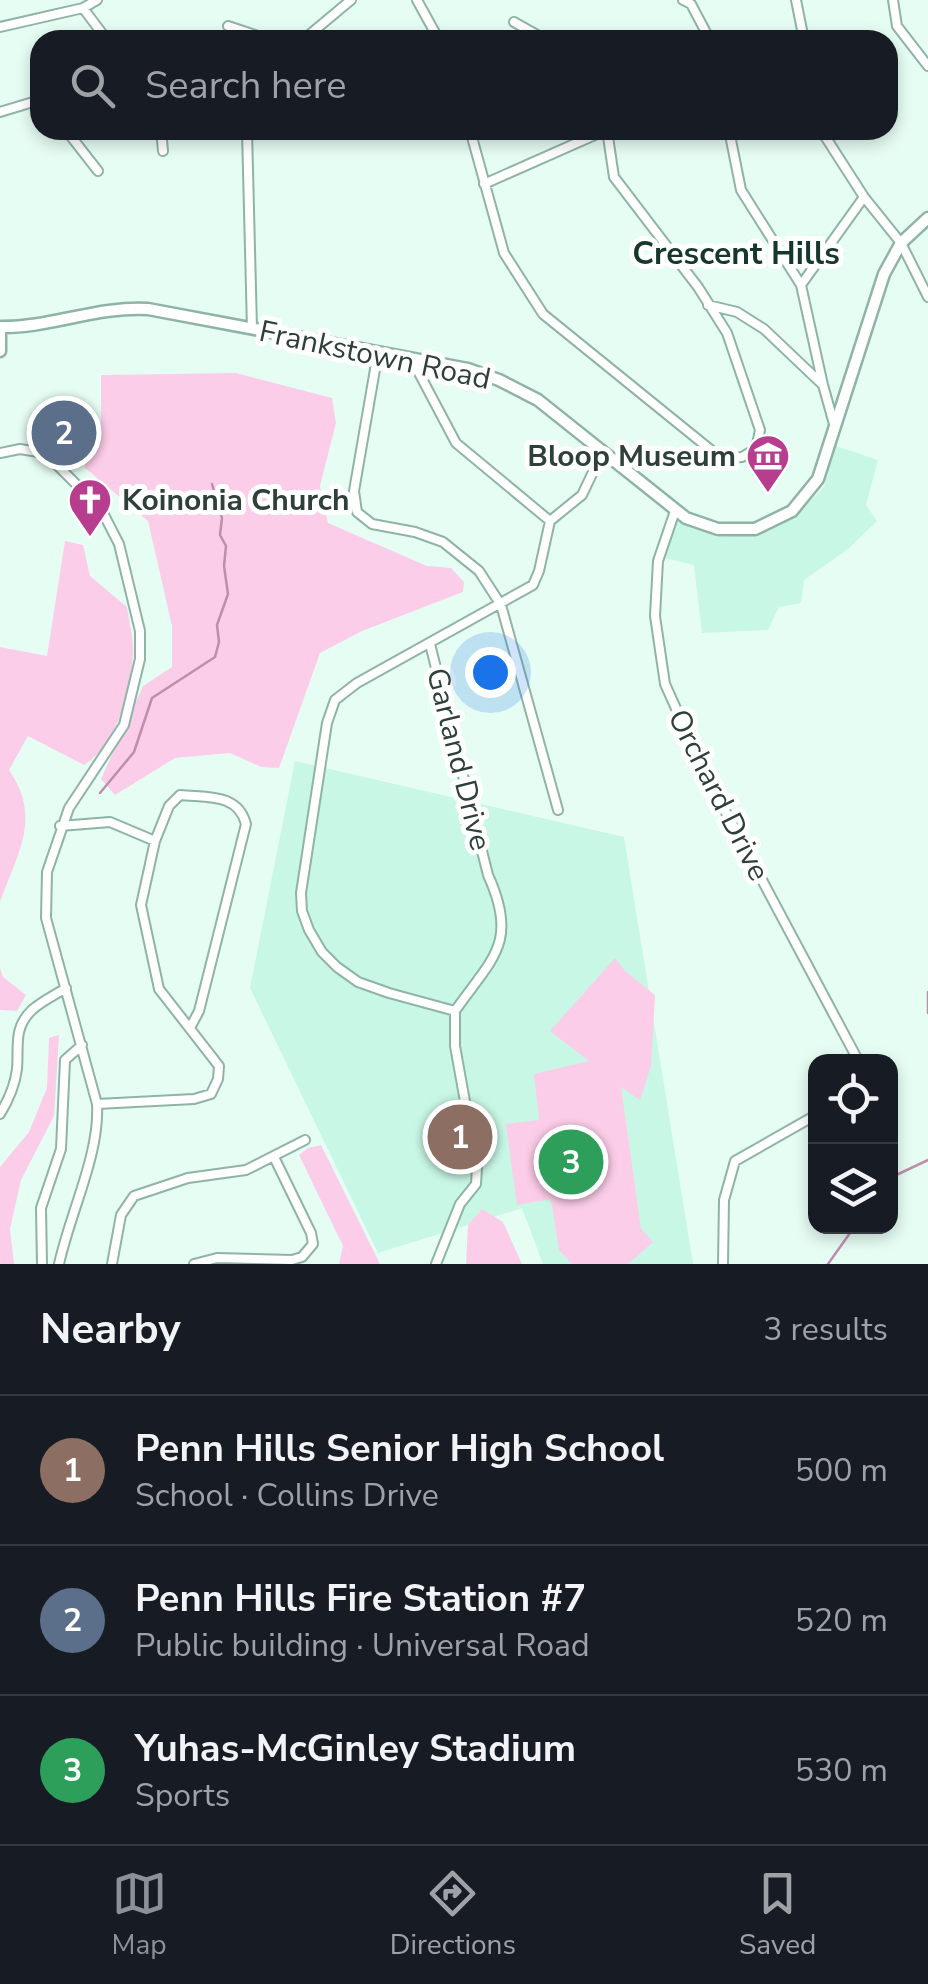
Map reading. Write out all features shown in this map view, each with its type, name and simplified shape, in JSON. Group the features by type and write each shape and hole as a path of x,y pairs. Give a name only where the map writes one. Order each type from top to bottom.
{"main road":[{"name":"Frankstown Road","path":"0,328 21,328 132,308 468,370 512,385 552,410 675,511 706,526 728,530 754,528 800,504 818,479 880,285 901,243 928,218"},
{"path":"0,328 0,350"}],"street":[{"path":"0,26 83,8 98,0"},
{"path":"418,0 434,30"},
{"path":"684,0 691,4 705,30"},
{"path":"796,0 802,30"},
{"path":"893,0 897,26 928,66"},
{"path":"315,30 349,1"},
{"path":"83,8 100,30"},
{"path":"514,22 528,30"},
{"path":"228,26 240,30"},
{"path":"0,112 30,103"},
{"path":"74,140 98,170"},
{"path":"162,140 163,152"},
{"path":"246,140 252,328"},
{"path":"473,140 504,253 543,314 722,459 742,457 756,449 760,430 726,332 614,177 608,140"},
{"path":"484,184 583,140"},
{"path":"731,140 741,190 801,285 836,428"},
{"path":"828,140 864,197 901,243 928,297"},
{"path":"801,285 864,197"},
{"path":"708,304 742,314 764,329 823,386"},
{"path":"726,332 742,314"},
{"path":"378,352 354,492 357,512 372,524 443,542 478,571 501,605 558,810"},
{"path":"411,358 456,443 550,520"},
{"path":"2,451 38,452 101,509 119,544 140,632 140,659 124,726 60,826 45,892 46,918 97,1104 95,1145 59,1264"},
{"path":"436,1264 460,1204 476,1184 477,1168 456,1046 455,1011 358,982 322,952 309,930 301,893 328,723 336,700 357,683 532,585 539,571 550,520 582,495 602,451"},
{"name":"Orchard Drive","path":"675,511 658,561 655,616 665,684 704,773 854,1054"},
{"name":"Garland Drive","path":"430,644 488,874 499,898 502,928 485,974 455,1011"},
{"path":"97,1104 194,1099 211,1094 218,1080 218,1066 159,989 141,905 155,841 169,806 180,794 231,800 242,810 246,824 199,1012 190,1028"},
{"path":"60,826 110,822 155,841"},
{"path":"0,1114 17,1069 17,1034 24,1019 66,988"},
{"path":"42,1264 40,1208 62,1149 65,1060 82,1045"},
{"path":"723,1264 724,1200 735,1160 808,1119"},
{"path":"114,1264 120,1215 134,1196 188,1178 246,1170 305,1140"},
{"path":"194,1264 218,1258 292,1260 307,1252 312,1244 311,1234 274,1157"}],"shaded area":[{"path":"236,373 332,398 336,423 320,486 328,523 427,566 451,568 464,582 463,592 362,631 320,653 279,768 261,767 230,753 175,758 115,795 101,779 143,686 172,667 172,626 148,521 84,467 101,436 101,375"},
{"path":"836,446 878,460 866,505 877,521 848,549 804,580 801,603 779,607 768,630 702,633 694,565 665,558 675,519 717,537 762,534 792,519 824,487"},
{"path":"65,541 83,545 90,576 127,607 132,669 113,731 84,765 28,736 9,770 24,804 24,835 0,902 0,647 47,656"},
{"path":"295,761 624,837 693,1264 543,1264 522,1208 378,1253 250,988"},
{"path":"615,958 655,995 651,1066 640,1100 621,1087 641,1229 653,1242 628,1264 572,1264 559,1250 551,1199 517,1205 506,1124 539,1120 534,1074 589,1061 550,1031"},
{"path":"0,968 3,977 26,995 17,1011 0,1010"},
{"path":"59,1035 54,1116 21,1180 10,1229 14,1264 0,1264 0,1167 29,1132 47,1088 49,1038"},
{"path":"321,1145 380,1264 339,1264 343,1246 299,1155"},
{"path":"482,1209 503,1222 522,1264 466,1264 468,1225"}],"waterway":[{"path":"100,793 134,752 152,698 215,657 219,642 217,625 228,594 226,546 220,535 222,518 212,484"},
{"path":"928,992 928,1013"},
{"path":"898,1174 928,1160"},
{"path":"828,1264 849,1234"}],"place":[{"name":"Penn Hills Fire Station #7","path":"64,433"},
{"name":"Bloop Museum","path":"768,494"},
{"name":"Koinonia Church","path":"90,538"},
{"name":"Penn Hills Senior High School","path":"460,1137"},
{"name":"Yuhas-McGinley Stadium","path":"571,1162"}],"district":[{"name":"Crescent Hills","path":"736,253"}]}
